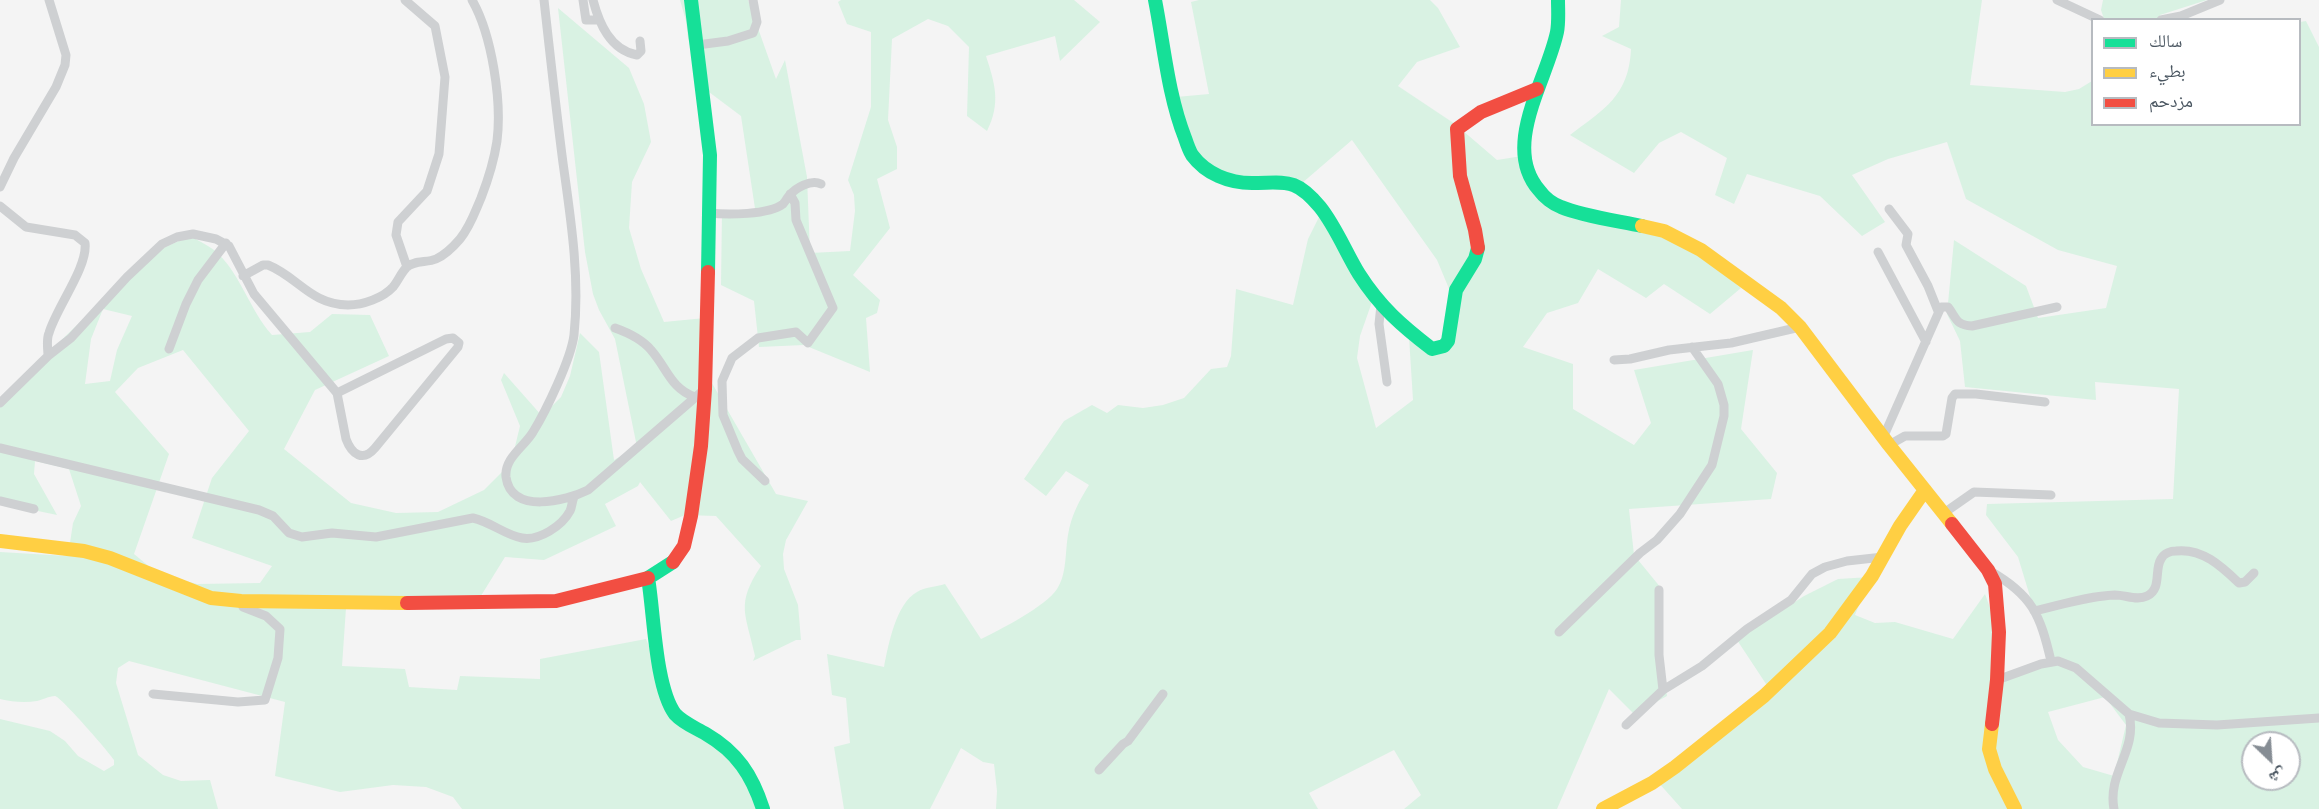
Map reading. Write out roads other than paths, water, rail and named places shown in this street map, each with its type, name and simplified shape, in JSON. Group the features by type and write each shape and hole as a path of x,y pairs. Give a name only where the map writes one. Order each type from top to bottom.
{"street":[{"path":"0,187 64,70 66,55 49,0"},
{"path":"405,0 435,26 445,77 439,154 427,191 398,222 396,235 407,267"},
{"path":"243,276 263,265 268,265 322,300 350,305 365,303 380,297 392,288 411,264 437,259 461,237 478,206 497,141 497,102 487,37 483,22 472,0"},
{"path":"544,0 572,232 575,280 574,336 560,378 533,432 510,460 506,478 514,493 528,501 550,501 574,497 588,490 700,393"},
{"path":"583,0 586,20 599,20"},
{"path":"593,0 602,28 611,39 627,52 637,56 641,51 640,41"},
{"path":"0,541 84,551 110,558 211,598 241,601 372,604 556,601 648,578 672,563 684,546 691,516 701,446 700,393 710,155 692,0"},
{"path":"697,45 728,41 753,33 757,22 753,0"},
{"path":"1155,0 1178,118 1191,154 1217,177 1229,181 1251,183 1280,181 1291,183 1305,192 1321,208 1360,275 1381,305 1398,323 1429,347 1438,348 1447,343 1456,290 1475,260 1478,248 1460,176 1457,129 1465,120 1521,93 1537,89"},
{"path":"1558,0 1557,32 1537,89 1525,135 1524,155 1532,181 1543,195 1560,207 1664,231 1684,240 1761,293 1800,327 1988,570 1995,584 1999,632 1997,680 1989,749 1995,769 2015,809"},
{"path":"2057,0 2096,18"},
{"path":"2169,18 2220,0"},
{"path":"709,213 738,214 768,209 783,204 790,194 809,182 816,181 821,184"},
{"path":"765,481 742,459 738,452 723,415 722,381 732,358 758,338 796,332 808,342 833,308 796,220 795,202 790,194"},
{"path":"0,206 26,227 75,235 85,243 84,256 47,336 48,356"},
{"path":"1889,209 1908,234 1906,245 1928,286 1938,311"},
{"path":"0,403 48,356 71,338 127,277 162,244 177,237 193,234 226,243 254,294 337,393 348,445 357,454 369,455 459,343 453,338 446,339 337,393"},
{"path":"170,349 186,304 198,280 226,243"},
{"path":"1878,252 1926,342"},
{"path":"1381,305 1379,324 1387,382"},
{"path":"1886,441 1941,307 1948,307 1956,321 1972,326 2057,307"},
{"path":"1614,360 1731,343 1800,327"},
{"path":"615,328 641,340 680,390 700,393"},
{"path":"1559,632 1640,553 1657,540 1680,514 1712,465 1724,416 1724,405 1718,384 1692,347"},
{"path":"1886,441 1905,436 1943,436 1946,434 1952,398 1955,394 1976,394 2045,402"},
{"path":"0,448 259,510 273,516 284,530 295,536 332,533 376,537 473,518 487,521 521,538 532,538 559,525 570,511 574,497"},
{"path":"1602,809 1652,783 1675,767 1764,696 1830,633 1872,576 1900,526 1925,489"},
{"path":"1944,513 1974,492 2051,495"},
{"path":"0,501 34,509"},
{"path":"2034,611 2099,597 2118,595 2140,598 2148,596 2154,590 2161,559 2165,554 2175,551 2202,553 2239,583 2245,582 2254,573"},
{"path":"1626,725 1663,690 1702,666 1747,629 1791,600 1818,570 1847,561 1882,557"},
{"path":"1988,570 2024,594 2034,611 2050,662"},
{"path":"648,578 664,683 671,708 683,722 734,751 750,773 761,809"},
{"path":"1659,590 1659,655 1663,690"},
{"path":"153,694 238,702 265,700 278,658 280,629 266,616 243,607 241,601"},
{"path":"1997,680 2058,661 2076,668 2129,714 2170,724 2264,723 2319,718"},
{"path":"1099,770 1128,741 1163,694"},
{"path":"2114,809 2115,782 2131,736 2129,714"}]}
